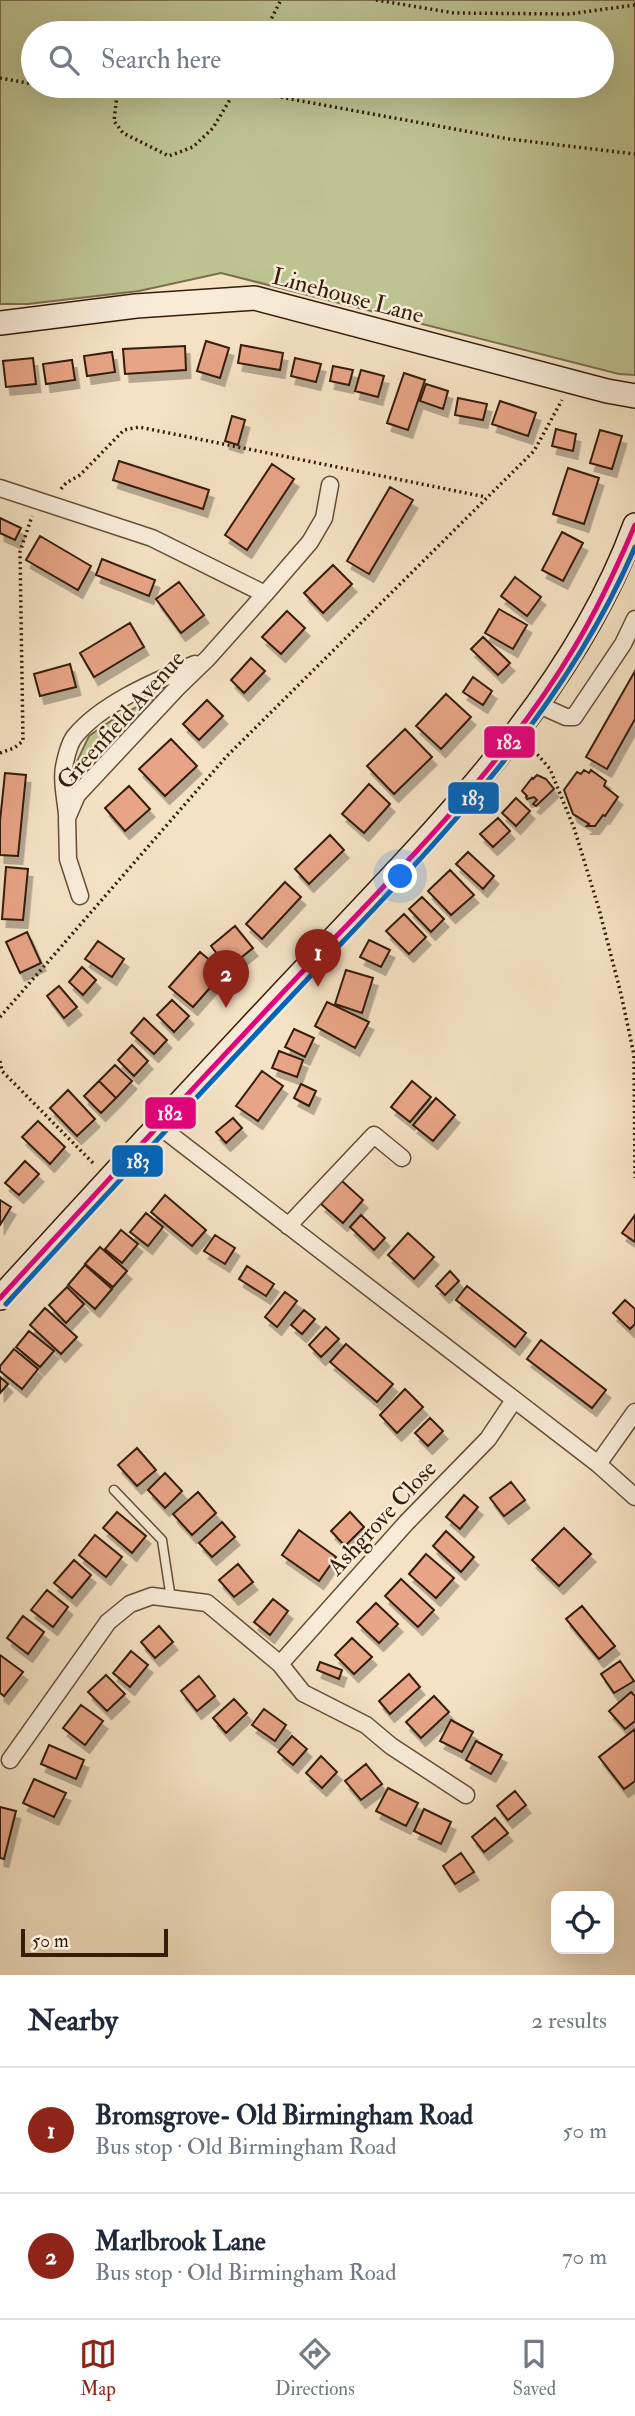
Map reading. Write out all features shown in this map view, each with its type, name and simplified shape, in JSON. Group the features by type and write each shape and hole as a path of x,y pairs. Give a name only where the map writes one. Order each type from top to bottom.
{"main road":[{"name":"Linehouse Lane","path":"0,323 136,306 255,298 635,396"},
{"path":"0,1298 420,846 517,732 539,705 596,609 634,532"}],"street":[{"name":"Greenfield Avenue","path":"80,896 68,859 67,818 77,794 208,658 310,542 324,518 330,485"},
{"path":"0,488 152,538 264,594"},
{"path":"539,705 574,718 623,644 635,619"},
{"path":"67,818 63,769 73,738 89,721 110,707 152,683 208,658"},
{"path":"159,1126 598,1464 635,1497"},
{"path":"288,1226 374,1135 402,1158"},
{"name":"Ashgrove Close","path":"280,1664 407,1522 488,1439 514,1400"},
{"path":"598,1464 635,1412"},
{"path":"10,1760 108,1622 130,1604 152,1596 207,1603 280,1664 303,1693 366,1725 391,1746 466,1795"}],"lane":[{"path":"114,1490 162,1540 171,1599"}],"path":[{"path":"270,21 281,0"},
{"path":"376,0 454,13 570,13 634,5"},
{"path":"626,0 634,5"},
{"path":"0,78 21,82"},
{"path":"117,98 114,121 123,133 169,156 193,146 213,128 231,98"},
{"path":"290,98 509,139 635,154"},
{"path":"0,1017 226,757 534,451 559,408 569,381"},
{"path":"0,753 23,741 20,552 32,516 66,484 80,475 124,430 139,427 486,497"},
{"path":"517,732 550,769 574,828 599,909 634,1055 635,1178"},
{"path":"0,1060 2,1071 109,1179"}],"green space":[{"path":"0,0 635,0 635,375 619,374 221,273 139,291 28,304 0,304"},
{"path":"158,696 79,782 72,772 89,736 115,718"}],"building":[{"path":"206,341 229,348 220,378 197,371"},
{"path":"241,345 283,353 280,370 238,363"},
{"path":"185,346 186,370 125,374 123,349"},
{"path":"112,352 115,372 87,376 84,356"},
{"path":"33,358 36,384 6,387 3,361"},
{"path":"295,358 321,364 316,382 291,376"},
{"path":"72,360 75,380 46,384 43,364"},
{"path":"333,366 353,370 349,385 330,381"},
{"path":"361,370 384,376 378,397 355,391"},
{"path":"404,373 425,380 408,430 387,423"},
{"path":"426,384 448,391 443,409 420,401"},
{"path":"458,398 487,404 483,420 455,415"},
{"path":"500,401 536,413 528,436 492,424"},
{"path":"232,416 245,420 238,445 225,441"},
{"path":"556,429 576,434 573,451 552,446"},
{"path":"600,430 622,436 612,469 590,463"},
{"path":"119,461 209,490 203,509 113,480"},
{"path":"272,464 294,479 247,550 225,535"},
{"path":"568,468 599,478 584,524 553,514"},
{"path":"390,487 413,500 369,574 347,561"},
{"path":"0,518 21,528 15,540 0,533"},
{"path":"562,532 583,543 563,581 542,570"},
{"path":"40,536 91,566 78,590 26,560"},
{"path":"102,559 155,580 149,596 96,575"},
{"path":"333,565 352,584 323,613 304,593"},
{"path":"515,577 541,597 527,616 501,596"},
{"path":"179,582 204,615 181,633 156,599"},
{"path":"499,609 527,625 513,649 485,633"},
{"path":"287,611 305,628 281,654 262,637"},
{"path":"130,623 144,647 94,677 80,653"},
{"path":"483,637 510,663 498,675 471,649"},
{"path":"251,658 265,671 244,693 231,680"},
{"path":"70,664 76,687 40,696 34,674"},
{"path":"635,671 635,719 607,769 586,757"},
{"path":"473,677 492,691 483,705 463,692"},
{"path":"446,694 471,717 441,749 416,726"},
{"path":"207,700 223,716 199,740 183,724"},
{"path":"405,729 432,757 394,794 367,766"},
{"path":"171,739 197,766 165,796 139,769"},
{"path":"584,770 589,773 591,770 606,781 604,786 618,797 595,826 587,826 589,824 573,814 564,790 577,772 581,774"},
{"path":"5,773 26,775 18,856 0,855"},
{"path":"537,775 546,779 554,789 536,806 533,804 537,800 534,797 527,799 522,791"},
{"path":"369,784 390,804 364,833 342,814"},
{"path":"129,786 150,809 125,831 105,808"},
{"path":"516,798 530,811 516,826 502,813"},
{"path":"498,818 510,831 493,847 480,834"},
{"path":"330,835 344,850 309,884 295,869"},
{"path":"468,852 494,876 483,889 456,864"},
{"path":"6,867 28,869 23,920 2,919"},
{"path":"450,870 474,895 451,915 428,891"},
{"path":"285,882 301,897 262,939 246,924"},
{"path":"422,897 444,919 431,932 409,909"},
{"path":"404,914 426,937 409,954 386,931"},
{"path":"235,926 253,948 228,968 211,946"},
{"path":"27,932 41,963 20,973 6,942"},
{"path":"369,940 390,950 381,967 360,957"},
{"path":"98,941 124,959 112,977 85,959"},
{"path":"200,952 224,972 193,1007 169,987"},
{"path":"82,967 96,980 83,995 69,982"},
{"path":"346,970 373,978 362,1013 335,1004"},
{"path":"59,986 77,1007 64,1018 47,996"},
{"path":"172,1000 189,1016 174,1032 157,1015"},
{"path":"327,1002 369,1022 355,1048 315,1026"},
{"path":"144,1018 167,1040 154,1054 131,1033"},
{"path":"294,1029 314,1038 305,1057 285,1047"},
{"path":"132,1045 148,1061 134,1076 118,1060"},
{"path":"279,1051 303,1060 297,1077 272,1068"},
{"path":"115,1065 132,1081 116,1098 99,1081"},
{"path":"262,1071 283,1086 258,1121 236,1106"},
{"path":"99,1081 116,1098 101,1113 84,1096"},
{"path":"412,1081 431,1097 410,1122 391,1107"},
{"path":"301,1084 316,1091 309,1106 294,1098"},
{"path":"68,1090 95,1119 77,1136 50,1108"},
{"path":"436,1098 455,1115 433,1141 413,1125"},
{"path":"233,1118 242,1128 226,1143 216,1132"},
{"path":"38,1121 65,1147 50,1164 22,1137"},
{"path":"25,1161 39,1174 19,1195 5,1183"},
{"path":"342,1181 363,1200 343,1223 321,1204"},
{"path":"165,1195 206,1230 192,1246 151,1212"},
{"path":"0,1200 11,1207 0,1225"},
{"path":"146,1213 163,1227 148,1246 130,1232"},
{"path":"361,1215 385,1238 374,1250 350,1227"},
{"path":"635,1215 635,1242 622,1233"},
{"path":"121,1230 138,1244 122,1263 105,1249"},
{"path":"408,1233 434,1257 414,1279 388,1255"},
{"path":"215,1235 235,1248 225,1264 204,1251"},
{"path":"100,1247 127,1271 113,1287 85,1264"},
{"path":"85,1265 112,1289 95,1309 68,1285"},
{"path":"247,1266 274,1284 266,1296 239,1279"},
{"path":"450,1271 459,1281 445,1295 436,1286"},
{"path":"467,1286 526,1333 515,1347 456,1300"},
{"path":"67,1287 84,1304 66,1323 49,1305"},
{"path":"285,1292 297,1301 277,1327 265,1317"},
{"path":"625,1300 635,1309 635,1324 630,1329 613,1313"},
{"path":"45,1308 77,1337 61,1354 30,1325"},
{"path":"304,1310 315,1319 302,1334 291,1325"},
{"path":"326,1327 339,1339 321,1357 309,1345"},
{"path":"29,1331 54,1351 40,1367 16,1347"},
{"path":"541,1340 606,1390 592,1408 527,1359"},
{"path":"346,1344 393,1384 377,1402 330,1362"},
{"path":"14,1349 38,1369 22,1389 0,1371 0,1366"},
{"path":"0,1377 8,1384 0,1393"},
{"path":"405,1389 423,1407 397,1433 380,1415"},
{"path":"430,1418 443,1431 428,1446 415,1433"},
{"path":"137,1448 156,1470 137,1486 118,1465"},
{"path":"165,1473 182,1491 165,1508 148,1490"},
{"path":"511,1482 525,1500 504,1516 490,1498"},
{"path":"198,1492 216,1513 192,1535 173,1514"},
{"path":"464,1495 478,1507 460,1529 446,1517"},
{"path":"117,1512 146,1536 132,1553 103,1528"},
{"path":"350,1512 364,1527 345,1546 331,1531"},
{"path":"222,1522 235,1537 212,1557 199,1543"},
{"path":"564,1528 591,1554 559,1586 532,1560"},
{"path":"299,1530 336,1557 319,1581 282,1555"},
{"path":"446,1531 474,1557 461,1572 433,1546"},
{"path":"95,1535 122,1557 106,1577 79,1555"},
{"path":"426,1554 454,1578 436,1598 409,1574"},
{"path":"74,1560 91,1575 72,1598 54,1583"},
{"path":"238,1564 253,1582 234,1597 219,1580"},
{"path":"401,1579 434,1610 418,1627 385,1596"},
{"path":"47,1590 68,1607 53,1627 31,1610"},
{"path":"273,1599 288,1611 270,1635 254,1622"},
{"path":"376,1603 398,1624 379,1643 357,1622"},
{"path":"582,1606 615,1646 599,1659 566,1619"},
{"path":"23,1616 44,1632 28,1654 7,1638"},
{"path":"159,1626 173,1642 155,1658 141,1642"},
{"path":"352,1638 372,1657 354,1674 335,1655"},
{"path":"131,1651 148,1665 130,1687 113,1673"},
{"path":"0,1655 23,1672 4,1696 0,1693"},
{"path":"620,1661 634,1681 614,1693 601,1674"},
{"path":"320,1662 342,1670 339,1679 317,1670"},
{"path":"409,1674 420,1687 390,1714 379,1701"},
{"path":"106,1675 125,1694 107,1711 88,1692"},
{"path":"199,1676 215,1696 197,1711 181,1691"},
{"path":"631,1692 635,1696 635,1721 625,1729 609,1711"},
{"path":"434,1696 449,1712 421,1738 406,1722"},
{"path":"234,1699 247,1713 226,1733 213,1718"},
{"path":"81,1705 103,1721 85,1745 63,1728"},
{"path":"264,1709 286,1725 275,1741 252,1725"},
{"path":"451,1720 473,1732 462,1752 440,1741"},
{"path":"635,1729 635,1781 624,1789 599,1757"},
{"path":"292,1736 307,1749 293,1765 278,1752"},
{"path":"476,1741 502,1755 491,1774 466,1760"},
{"path":"49,1745 84,1760 76,1779 41,1764"},
{"path":"321,1756 337,1772 322,1788 306,1773"},
{"path":"366,1764 382,1784 361,1800 345,1781"},
{"path":"34,1779 66,1793 54,1817 23,1803"},
{"path":"388,1788 418,1803 406,1826 376,1811"},
{"path":"515,1791 526,1805 508,1820 497,1806"},
{"path":"0,1807 16,1811 4,1859 0,1858"},
{"path":"424,1809 451,1822 441,1844 414,1831"},
{"path":"495,1818 508,1833 484,1852 472,1837"},
{"path":"461,1853 474,1872 455,1884 443,1866"}],"transit line":[{"name":"182","path":"0,1298 215,1064 403,866 477,783 544,695 574,648 607,588 635,525"},
{"name":"183","path":"6,1304 396,885 488,781 569,670 605,610 635,547"}],"place":[{"name":"Bromsgrove- Old Birmingham Road","path":"318,987"},
{"name":"Marlbrook Lane","path":"226,1008"}]}
